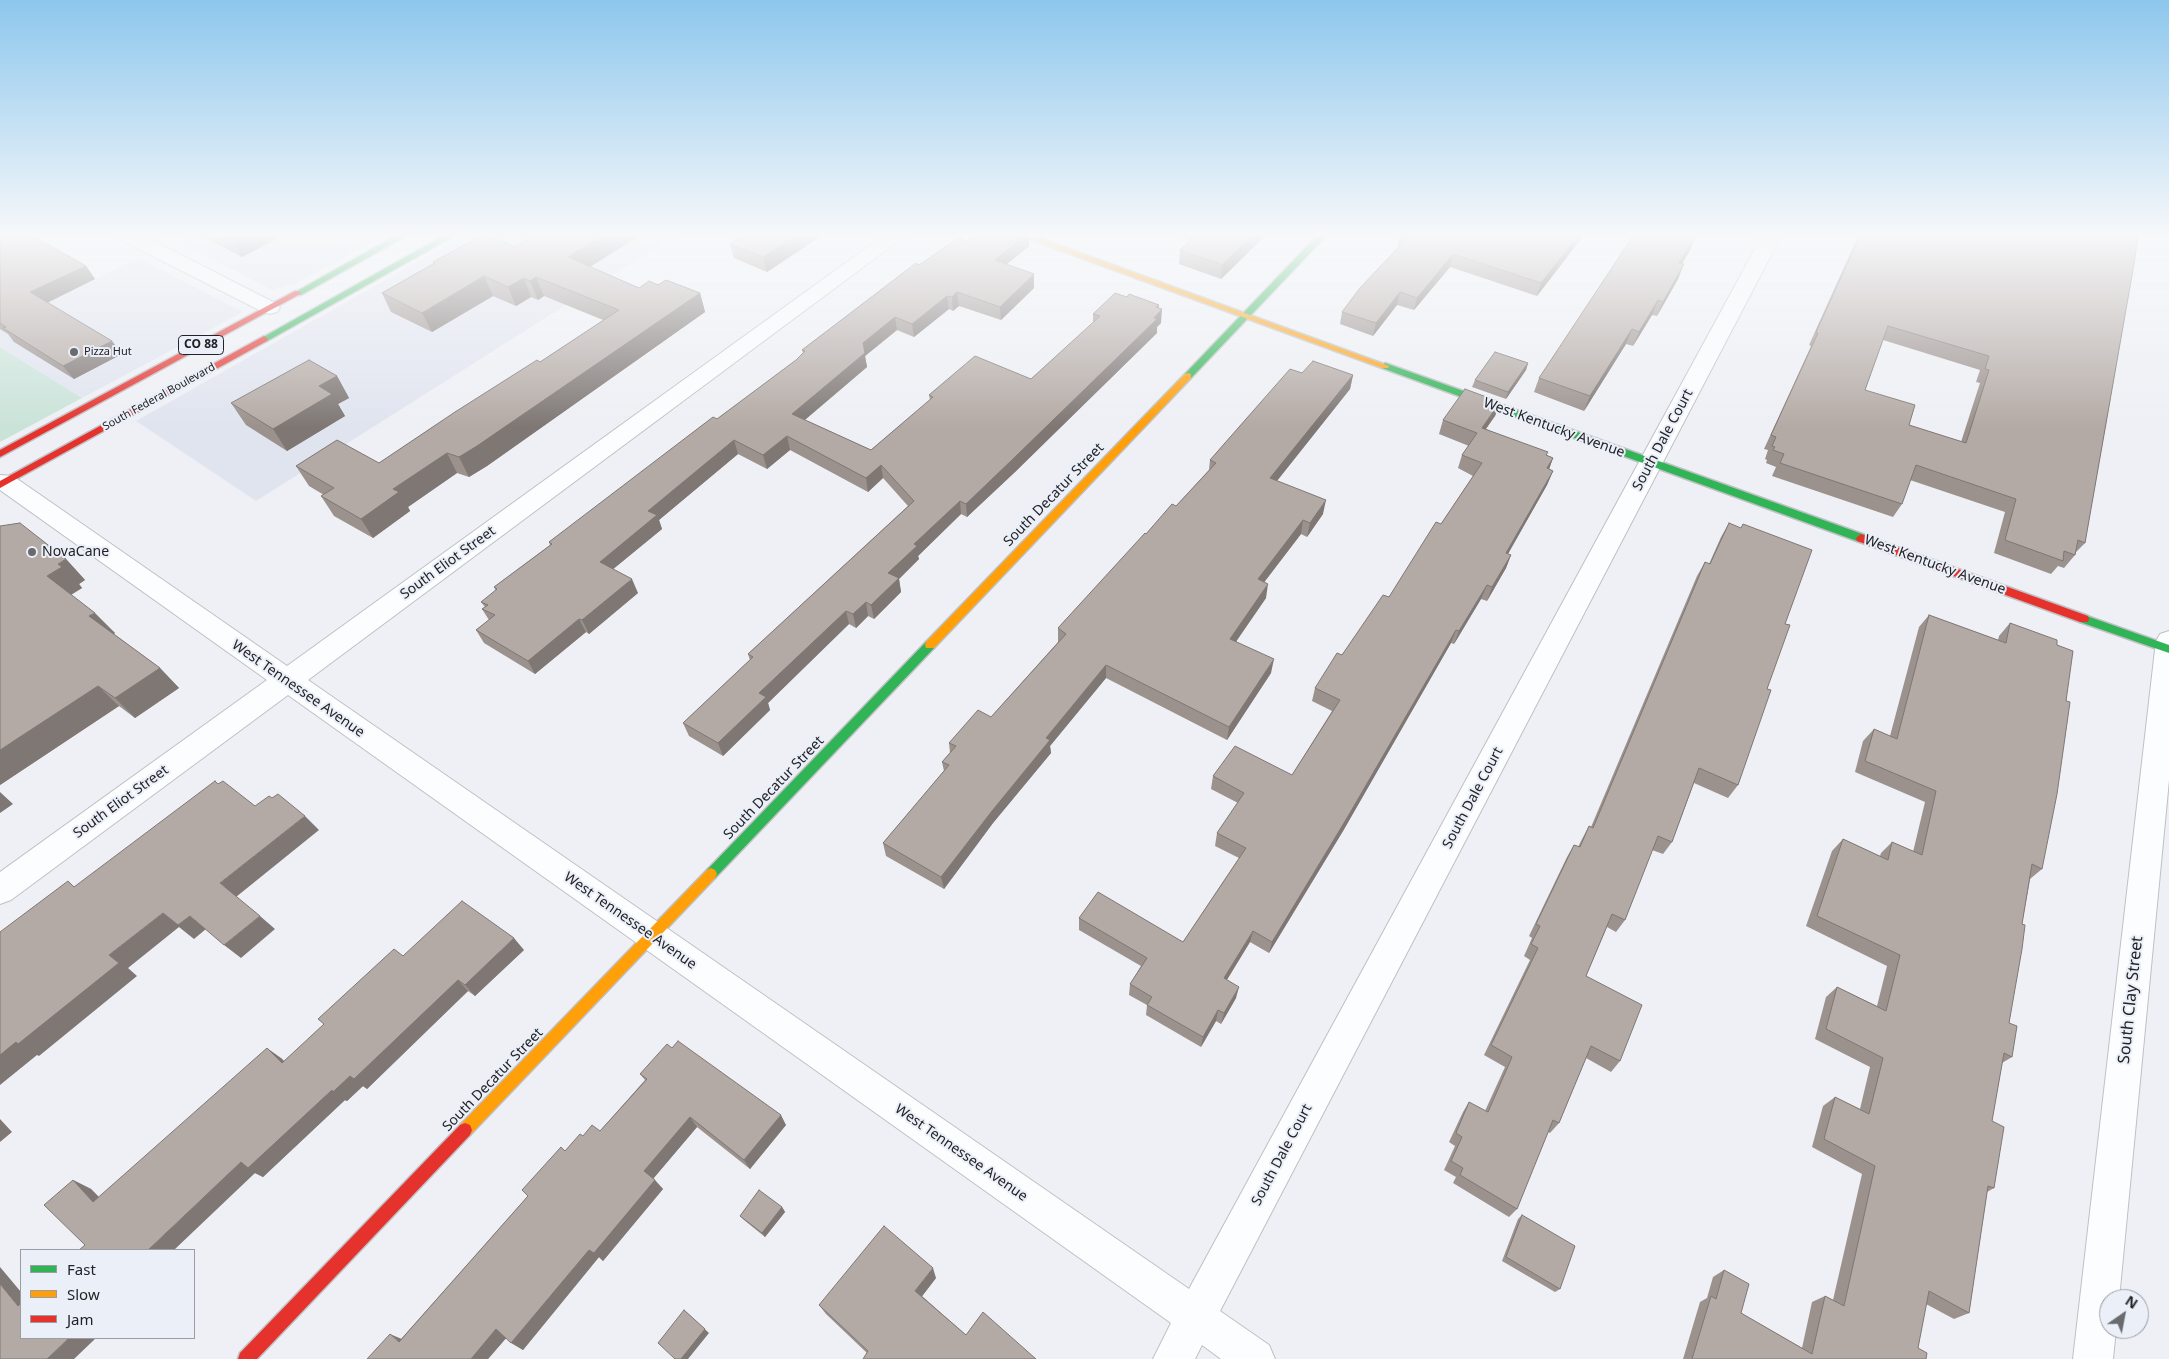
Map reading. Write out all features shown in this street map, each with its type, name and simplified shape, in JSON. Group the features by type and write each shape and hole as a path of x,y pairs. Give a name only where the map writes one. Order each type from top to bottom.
{"street":[{"path":"253,299 270,308"},
{"name":"South Federal Boulevard","path":"2,474 286,299"},
{"name":"South Federal Boulevard","path":"2,474 331,299"},
{"name":"South Eliot Street","path":"0,890 809,299"},
{"name":"West Kentucky Avenue","path":"1200,299 1651,463 2168,645"},
{"name":"South Decatur Street","path":"246,1359 1262,299"},
{"name":"South Dale Court","path":"1173,1359 1738,299"},
{"name":"West Tennessee Avenue","path":"2,474 287,681 1255,1359"},
{"name":"South Clay Street","path":"2093,1359 2168,645"}],"shaded area":[{"path":"53,299 219,299 243,312 82,398 0,347 0,325"},
{"path":"351,299 575,299 256,501 136,421"}],"green space":[{"path":"0,347 82,398 0,442"}],"building":[{"path":"0,299 42,299 112,341 63,366 3,328 6,327 0,323"},
{"path":"395,299 445,299 422,313"},
{"path":"592,299 691,299 477,446 459,457 447,453 393,489 399,492 361,519 321,496 334,488 296,466 337,440 379,463 455,412 537,360 540,362 619,310"},
{"path":"868,299 943,299 912,324 895,317 863,343 865,353 792,414 871,450 933,397 929,395 975,356 1031,379 1100,316 1093,314 1108,299 1144,299 1159,305 1156,307 1162,309 1154,318 1157,319 966,504 960,501 914,544 917,546 888,573 899,578 871,605 866,602 853,614 846,611 759,693 766,697 718,743 683,723 753,657 748,654 914,501 881,465 866,478 787,436 763,455 734,440 648,511 657,515 600,562 632,579 528,661 476,630 495,615 482,609 488,605 481,602 497,589 494,587 552,544 549,542 713,417 717,419 796,360 805,351 802,350"},
{"path":"978,299 1008,299 1000,307"},
{"path":"1351,299 1394,299 1376,323 1342,312"},
{"path":"1591,299 1664,299 1663,302 1658,300 1639,332 1632,329 1590,396 1539,378"},
{"path":"1831,299 2128,299 2085,543 2078,540 2075,555 2064,551 2063,561 2005,540 2016,499 1916,465 1902,504 1780,463 1784,454 1773,450 1775,447 1772,446 1776,437 1771,435 1818,333 1816,332","holes":["1888,326 1989,356 1985,369 1989,370 1966,443 1909,425 1915,405 1865,390"]},
{"path":"1495,352 1528,363 1508,392 1475,380"},
{"path":"309,360 337,376 319,386 332,394 273,429 231,403"},
{"path":"1313,361 1353,375 1270,478 1326,500 1310,523 1303,520 1258,579 1268,584 1230,639 1274,659 1229,727 1106,665 1046,738 1050,740 941,877 883,843 949,765 942,762 956,746 949,743 978,710 991,717 1066,634 1058,628 1172,504 1176,506 1216,463 1210,460 1290,369 1302,373"},
{"path":"1465,389 1500,402 1482,428 1548,452 1546,455 1553,458 1547,468 1553,471 1506,553 1511,555 1492,587 1487,585 1459,631 1456,630 1347,818 1272,942 1253,931 1224,978 1239,987 1224,1013 1218,1010 1203,1037 1147,1005 1152,997 1130,984 1147,958 1079,918 1098,892 1183,942 1246,848 1217,833 1244,793 1213,776 1235,746 1292,775 1340,700 1315,688 1337,653 1342,655 1383,595 1389,597 1436,522 1441,524 1482,463 1462,455 1477,433 1443,420"},
{"path":"20,523 66,559 58,564 62,567 47,576 95,613 89,616 160,668 115,698 98,686 0,750 0,526"},
{"path":"1729,523 1741,528 1743,524 1812,550 1785,624 1790,625 1767,689 1771,690 1738,785 1699,768 1672,842 1658,836 1625,920 1612,914 1586,976 1642,1005 1620,1061 1591,1046 1559,1123 1553,1120 1517,1209 1460,1175 1463,1168 1451,1161 1462,1137 1456,1133 1469,1102 1488,1112 1512,1057 1491,1045 1538,948 1531,944 1540,926 1536,924 1574,845 1580,847 1589,826 1593,828 1705,562 1710,564"},
{"path":"1929,615 2006,643 2010,623 2057,640 2057,645 2073,651 2066,701 2070,702 2057,794 2042,869 2032,864 2022,924 2025,925 2022,949 2009,1023 2017,1026 2012,1057 2004,1053 1992,1121 2004,1127 1994,1188 1988,1186 1969,1313 1929,1291 1918,1348 1927,1353 1926,1359 1692,1359 1711,1296 1716,1299 1724,1270 1749,1284 1741,1313 1812,1354 1825,1296 1844,1306 1875,1166 1824,1139 1835,1097 1869,1114 1883,1058 1826,1029 1837,987 1886,1011 1900,955 1817,916 1843,839 1888,860 1892,842 1922,855 1936,791 1865,761 1874,729 1897,739"},
{"path":"215,781 218,784 223,781 255,806 269,796 272,798 278,794 305,816 220,883 260,916 224,945 190,916 178,925 163,913 109,955 119,963 18,1044 16,1042 0,1055 0,932 68,881 74,887"},
{"path":"462,901 514,938 465,985 458,980 354,1079 350,1076 333,1092 332,1090 248,1168 241,1162 149,1249 80,1249 85,1245 44,1205 73,1180 93,1202 267,1048 282,1063 324,1024 318,1019 394,949 403,956"},
{"path":"678,1041 781,1115 744,1160 690,1117 644,1171 655,1180 594,1253 589,1250 511,1343 496,1329 471,1359 367,1359 390,1334 399,1342 528,1196 522,1190 561,1147 565,1151 580,1134 583,1136 592,1125 600,1131 647,1079 640,1074 667,1044 672,1048"},
{"path":"759,1190 782,1207 762,1233 740,1216"},
{"path":"1522,1215 1575,1246 1560,1289 1506,1257"},
{"path":"884,1226 933,1268 915,1291 966,1335 983,1312 1036,1359 863,1359 868,1351 819,1305"},
{"path":"0,1284 18,1306 20,1304 20,1339 68,1339 47,1359 0,1359"},
{"path":"684,1310 705,1329 681,1359 675,1359 658,1343"}],"traffic: fast":[{"path":"264,339 335,299"},
{"path":"1188,376 1261,299"},
{"path":"1385,366 1861,538"},
{"path":"2084,619 2168,649"},
{"path":"711,874 930,645"}],"traffic: slow":[{"path":"1201,299 1385,366"},
{"path":"930,645 1188,376"},
{"path":"465,1130 711,874"}],"traffic: jam":[{"path":"0,454 286,299"},
{"path":"0,485 264,339"},
{"path":"1861,538 2084,619"},
{"path":"246,1359 465,1130"}],"place":[{"name":"Pizza Hut","path":"74,352"},
{"name":"NovaCane","path":"32,552"}]}
